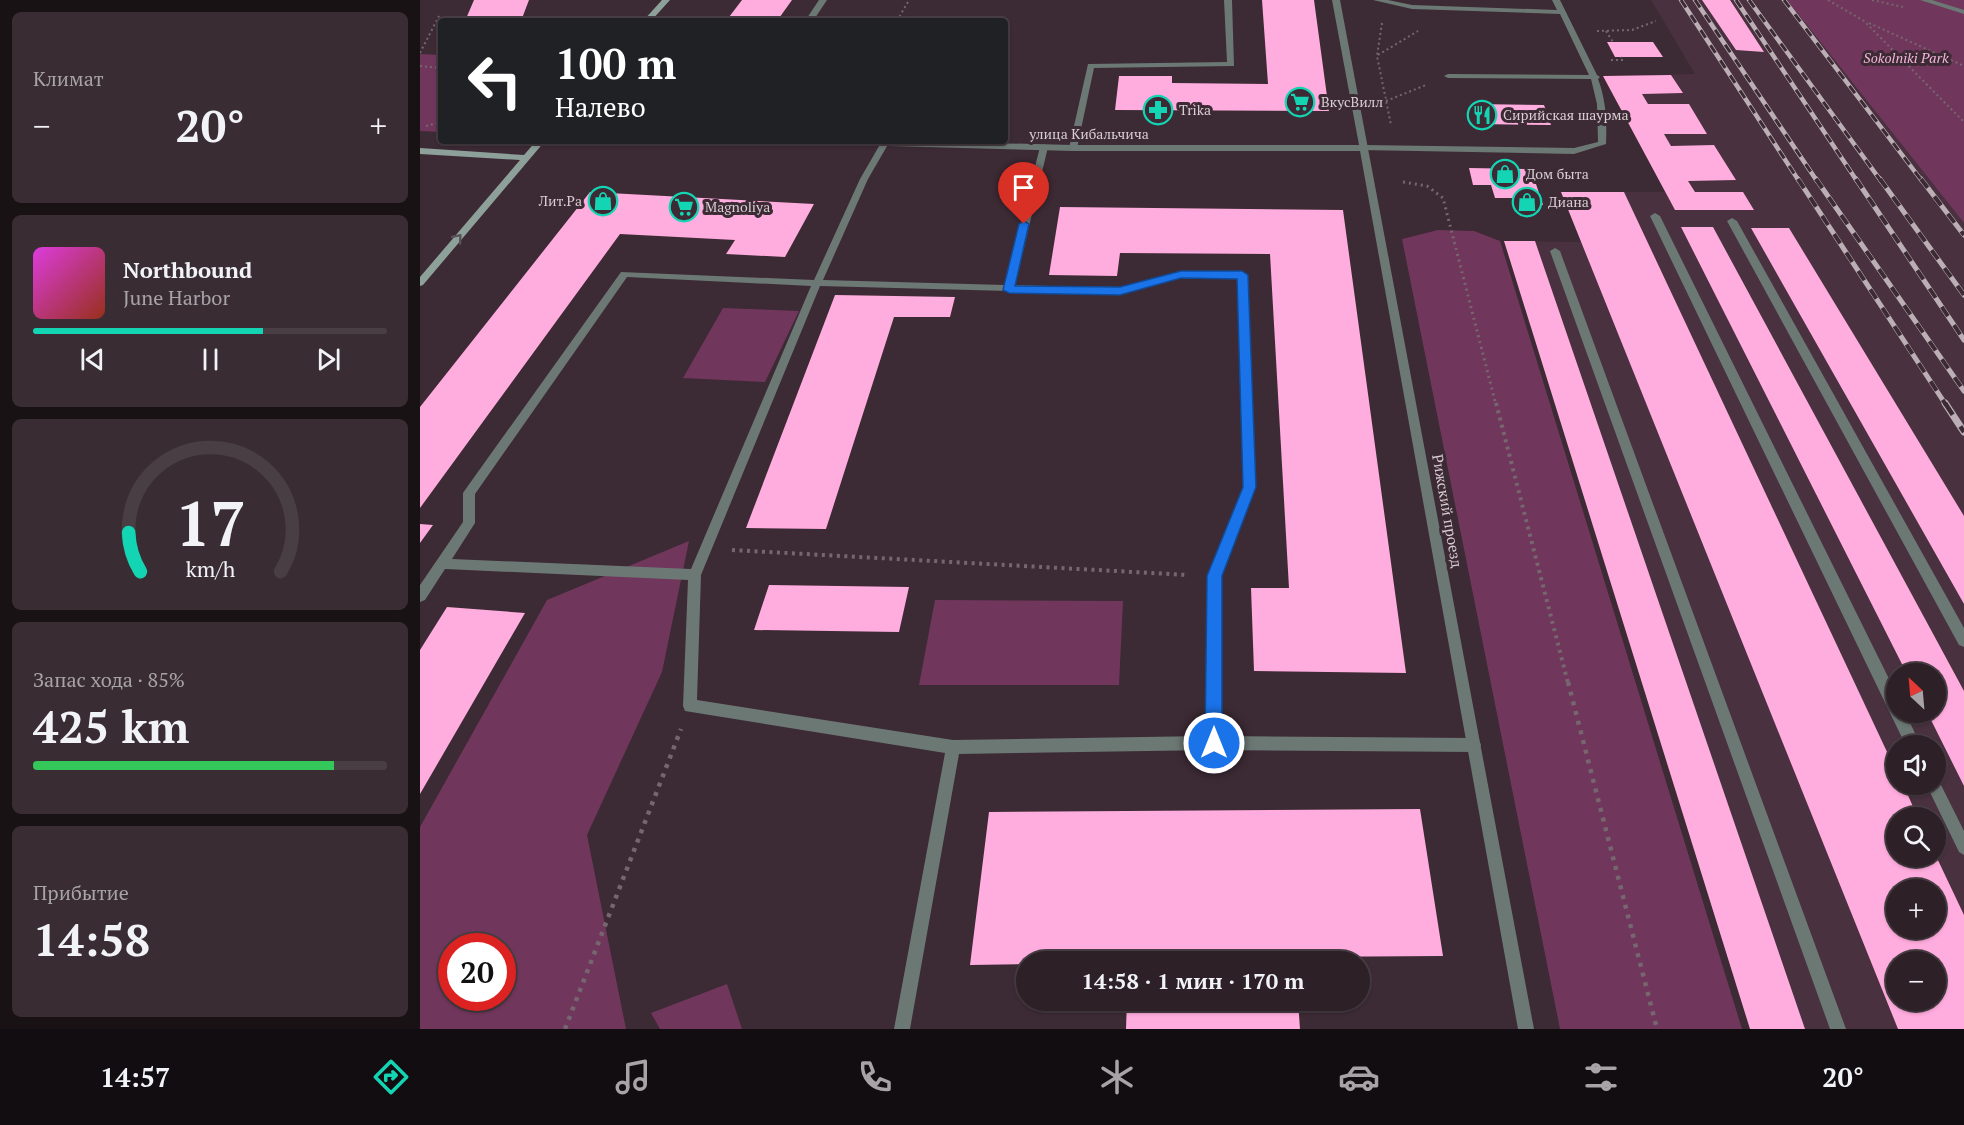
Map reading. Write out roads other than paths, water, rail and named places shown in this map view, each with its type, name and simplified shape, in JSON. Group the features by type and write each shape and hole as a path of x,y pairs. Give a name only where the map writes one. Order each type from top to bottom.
{"street":[{"path":"650,18 666,0"},
{"path":"811,18 823,0"},
{"path":"1073,148 1090,66 1231,64 1228,0"},
{"name":"Рижский проезд","path":"1336,0 1526,1029"},
{"path":"1377,0 1412,7 1562,12"},
{"path":"1449,76 1596,77 1556,0"},
{"path":"1924,0 1964,12"},
{"name":"улица Кибальчича","path":"949,144 1073,148 1574,151 1602,144 1604,126 1596,77"},
{"path":"420,283 539,144"},
{"path":"884,144 864,179 817,284 695,575 690,706 953,747 1214,743 1474,745"},
{"path":"1009,290 1044,147"},
{"path":"420,151 527,158"},
{"path":"1655,216 1886,688"},
{"path":"1732,221 1964,641"},
{"path":"1555,251 1838,1029"},
{"path":"420,596 469,524 469,493 624,274 817,284 1120,291 1181,275 1242,275 1250,487 1214,576 1214,743"},
{"path":"442,564 695,575"},
{"path":"902,1029 953,747"},
{"path":"1938,795 1964,847"}],"railway":[{"path":"1681,0 1799,181"},
{"path":"1695,0 1817,181"},
{"path":"1736,0 1857,181"},
{"path":"1749,0 1881,181"},
{"path":"1784,0 1922,181"},
{"path":"1798,179 1946,405"},
{"path":"1816,179 1964,391"},
{"path":"1856,179 1964,340"},
{"path":"1880,179 1964,295"},
{"path":"1921,179 1964,235"},
{"path":"1945,403 1964,432"}],"place":[{"name":"ВкусВилл","path":"1300,102"},
{"name":"Trika","path":"1158,110"},
{"name":"Сирийская шаурма","path":"1482,115"},
{"name":"Дом быта","path":"1505,174"},
{"name":"Лит.Ра","path":"603,201"},
{"name":"Диана","path":"1527,202"},
{"name":"Magnoliya","path":"684,207"}],"park label":[{"name":"Sokolniki Park","path":"1906,58"}]}
